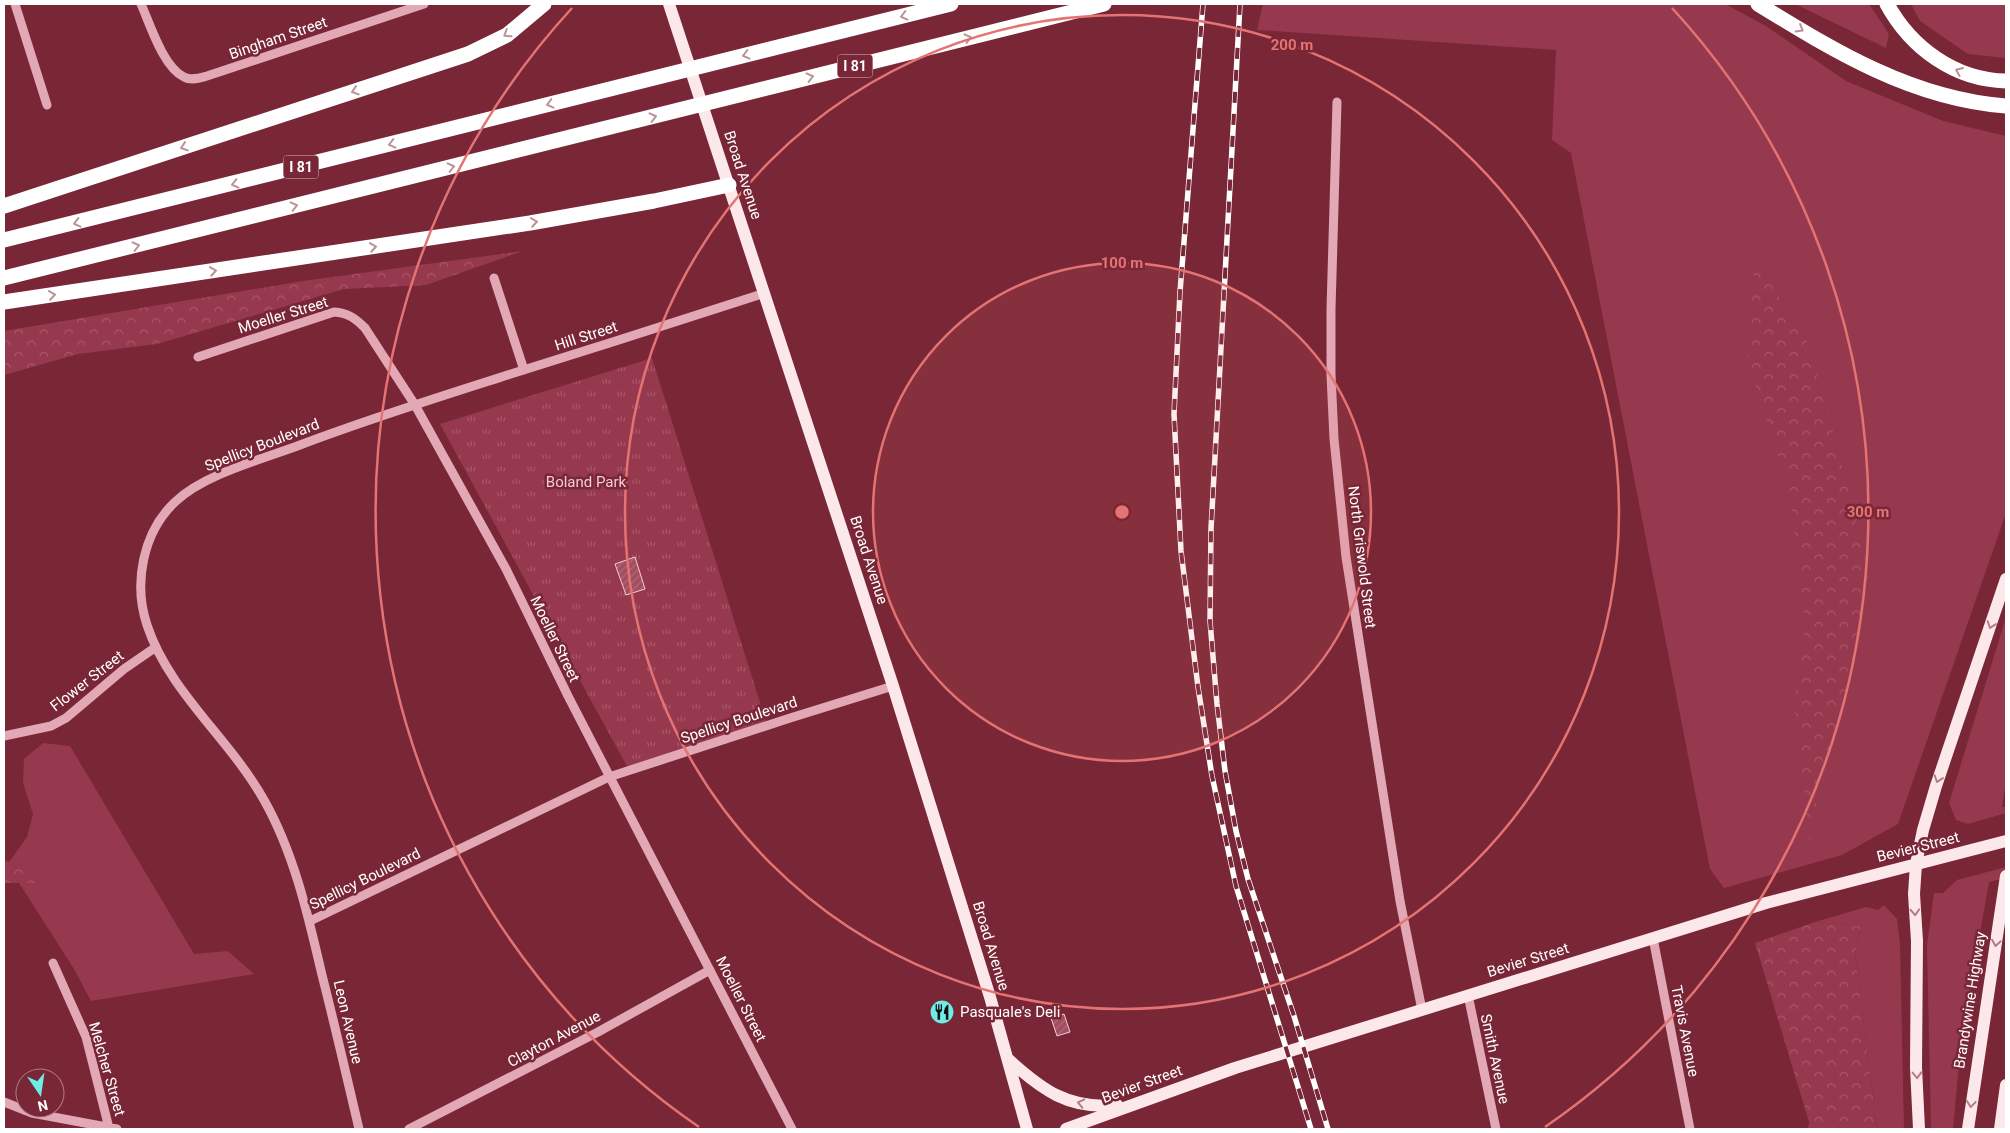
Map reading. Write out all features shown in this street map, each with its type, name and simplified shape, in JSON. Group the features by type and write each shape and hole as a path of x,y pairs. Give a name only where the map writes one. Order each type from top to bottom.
{"highway":[{"path":"4,206 468,54 507,35 544,4"},
{"name":"I 81","path":"4,240 951,4"},
{"name":"I 81","path":"4,278 1104,4"},
{"path":"1758,4 1847,57 1881,73 1937,94 2003,107"},
{"path":"1887,4 1910,37 1945,65 1970,76 2006,81"},
{"path":"4,302 521,224 604,210 729,185"}],"main road":[{"name":"Broad Avenue","path":"669,4 893,686 1008,1059 1027,1129"},
{"path":"1919,1129 1916,1067 1917,941 1914,894 1916,864 1936,786 2006,579"},
{"name":"Bevier Street","path":"1066,1129 1235,1068 1766,903 2006,841"},
{"name":"Brandywine Highway","path":"1968,1129 2006,877"},
{"path":"1008,1059 1046,1089 1065,1099 1083,1104 1103,1106 1146,1099"},
{"path":"2000,1129 2006,1085"}],"street":[{"path":"15,4 48,105"},
{"name":"Bingham Street","path":"141,4 164,56 172,67 184,77 192,79 207,76 402,7 424,4"},
{"name":"North Griswold Street","path":"1337,102 1331,309 1331,375 1334,439 1346,557 1400,901 1422,1010"},
{"path":"494,278 524,370"},
{"name":"Hill Street","path":"415,405 765,292"},
{"name":"Moeller Street","path":"198,357 334,312 345,312 365,328 415,405 506,569 609,777 792,1129"},
{"name":"Spellicy Boulevard","path":"415,405 362,422 211,478 177,500 162,515 145,552 142,600 146,622 156,647 179,685 242,765 263,799 280,830 310,921 609,777 787,718 893,686"},
{"name":"Flower Street","path":"4,736 52,726 66,718 124,669 156,647"},
{"name":"Leon Avenue","path":"310,921 359,1129"},
{"name":"Travis Avenue","path":"1653,938 1690,1129"},
{"name":"Melcher Street","path":"53,963 86,1037 113,1129"},
{"name":"Clayton Avenue","path":"409,1129 598,1032 710,970"},
{"name":"Smith Avenue","path":"1468,995 1496,1129"},
{"path":"4,1102 32,1113 113,1129"}],"green space":[{"path":"1263,4 1725,4 1766,26 1846,81 1943,121 2006,136 2006,513 1898,824 1842,855 1724,888 1710,869 1571,153 1552,140 1556,50 1257,30"},
{"path":"1795,4 1869,4 1889,34 1886,48"},
{"path":"1911,4 2006,4 2006,58 1968,54 1920,21"},
{"path":"523,251 426,285 344,289 157,344 78,354 4,375 4,331 303,281"},
{"path":"1755,258 1809,345 1845,475 1869,573 1845,700 1821,774 1810,845 1794,700 1806,625 1789,489 1747,360"},
{"name":"Boland Park","path":"652,358 767,725 629,770 440,424"},
{"path":"2006,617 2006,782 2002,807 2006,807 2006,813 1968,824 1956,820 1949,803"},
{"path":"43,743 70,746 194,954 228,951 254,974 91,1001 74,969 19,883 42,883 9,862 27,837 33,814 23,783 24,759"},
{"path":"4,860 9,862 43,883 4,883"},
{"path":"2006,867 2006,878 1989,882 1961,1042 1953,1129 1931,1129 1927,945 1934,893 1943,893 1957,880"},
{"path":"1884,905 1897,919 1900,943 1904,1129 1877,1129 1855,953 1861,926 1815,922 1866,907 1878,910"},
{"path":"1815,922 1861,926 1855,953 1877,1129 1808,1129 1809,1122 1755,943"}],"building":[{"path":"635,557 645,589 626,595 615,564"},
{"path":"1064,1014 1070,1032 1057,1036 1051,1018"}],"railway":[{"path":"1203,4 1180,292 1174,414 1181,551 1198,687 1212,776 1236,886 1311,1129"},
{"path":"1240,4 1211,529 1210,621 1225,771 1236,831 1248,879 1294,1016 1328,1129"}],"place":[{"name":"Pasquale's Deli","path":"942,1012"}]}
